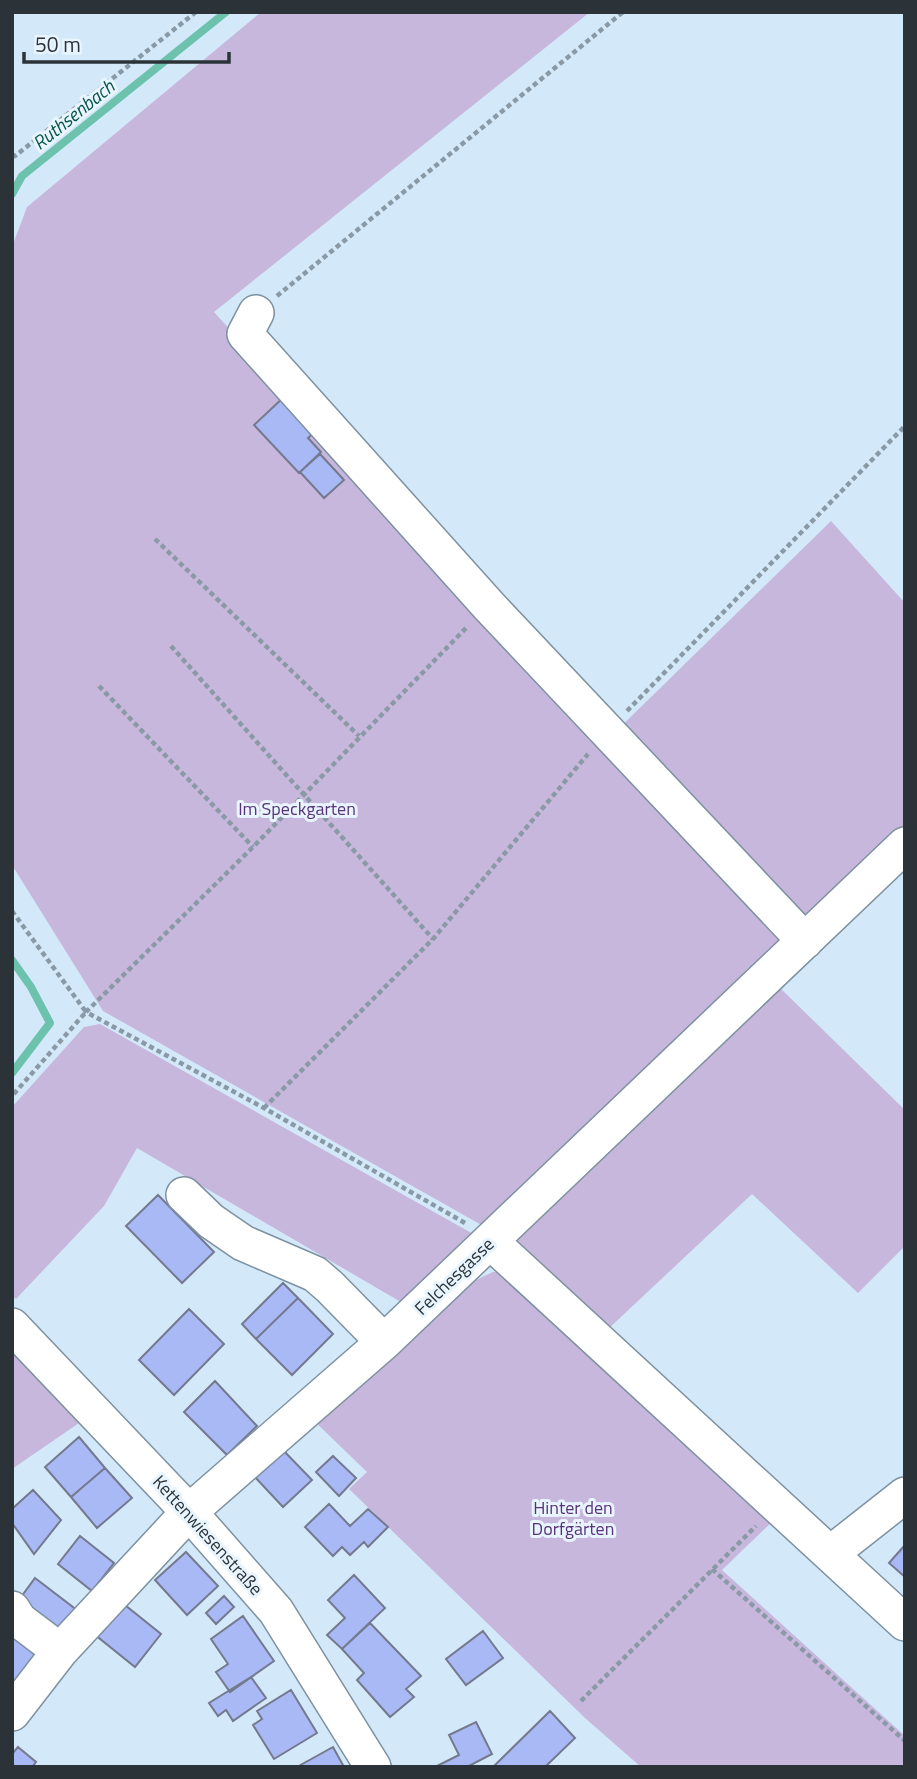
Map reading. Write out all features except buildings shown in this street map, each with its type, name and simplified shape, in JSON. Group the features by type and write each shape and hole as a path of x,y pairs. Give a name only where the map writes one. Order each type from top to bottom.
{"street":[{"path":"256,313 245,334 489,606 804,941"},
{"name":"Felchesgasse","path":"12,1713 60,1651 189,1512 384,1342 905,845"},
{"path":"184,1195 211,1221 243,1243 315,1274 384,1342"},
{"path":"490,1241 905,1623"},
{"name":"Kettenwiesenstraße","path":"12,1326 189,1512 276,1611 373,1767"},
{"path":"830,1554 905,1495"},
{"path":"12,1609 19,1619 60,1651"}],"path":[{"path":"12,155 15,156 196,12"},
{"path":"256,313 623,12"},
{"path":"264,1108 433,939 608,730 905,426"},
{"path":"155,539 359,736"},
{"path":"12,1096 86,1012 253,847 489,606"},
{"path":"171,646 433,939"},
{"path":"99,686 253,847"},
{"path":"12,911 86,1012 264,1108 480,1232 490,1241"},
{"path":"581,1701 777,1505"},
{"path":"712,1569 905,1741"}],"green space":[{"name":"Im Speckgarten","path":"261,12 590,12 214,312 605,742 831,521 905,603 905,829 492,1231 103,1011 12,865 12,247 27,207"},
{"path":"775,983 905,1110 905,1246 858,1293 752,1194 606,1331 511,1242"},
{"path":"100,1024 475,1235 406,1305 137,1148 104,1206 16,1299 12,1296 12,1107 84,1027"},
{"name":"Hinter den Dorfgärten","path":"493,1272 503,1272 775,1519 722,1570 905,1736 905,1767 641,1767 585,1718 349,1489 367,1472 310,1417 463,1286"},
{"path":"12,1346 82,1421 12,1469"}],"waterway":[{"name":"Ruthsenbach","path":"12,194 22,176 226,12"},
{"name":"Ruthsenbach","path":"12,960 31,987 50,1023 12,1073"}]}
